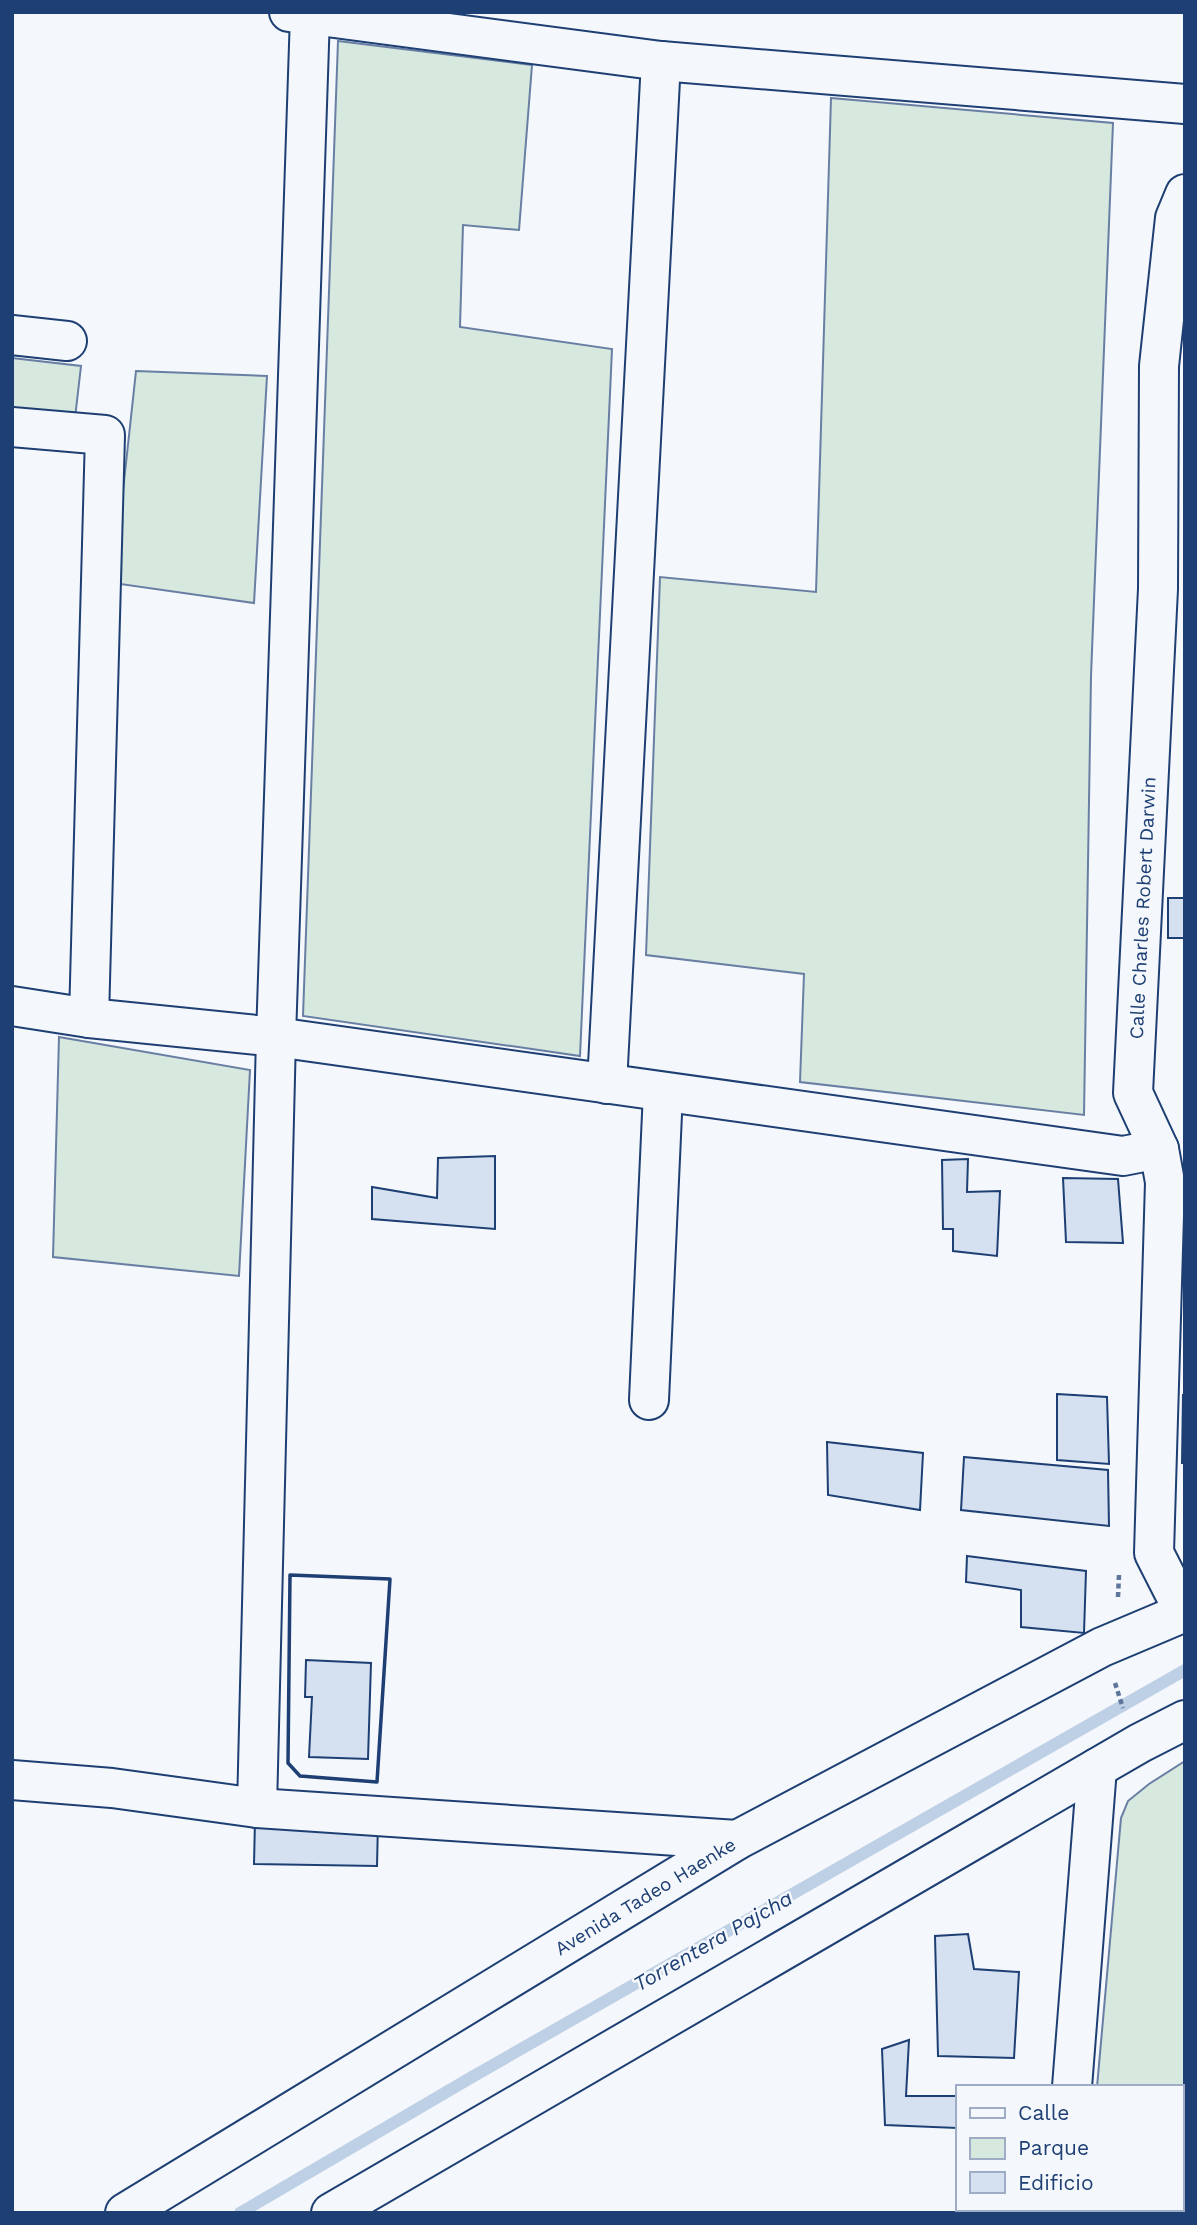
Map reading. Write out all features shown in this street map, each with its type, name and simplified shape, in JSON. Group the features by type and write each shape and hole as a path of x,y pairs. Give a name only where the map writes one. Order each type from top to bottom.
{"street":[{"path":"257,1808 299,14 661,61 1185,104"},
{"path":"607,1084 661,61"},
{"name":"Calle Charles Robert Darwin","path":"1184,1612 1154,1553 1165,1182 1159,1149 1133,1093 1158,589 1159,366 1175,218 1185,194"},
{"path":"12,335 67,341"},
{"path":"12,427 105,435 89,1018"},
{"path":"12,1006 89,1018 276,1037 1123,1156 1159,1149"},
{"path":"649,1400 663,1092"},
{"name":"Avenida Tadeo Haenke","path":"125,2213 737,1840 1102,1647 1184,1612"},
{"path":"331,2213 1097,1768 1185,1720"},
{"path":"1072,2085 1097,1768"},
{"path":"12,1780 112,1788 257,1808 737,1840"}],"path":[{"path":"1115,1685 1124,1711"}],"green space":[{"path":"338,41 532,65 519,230 463,225 460,327 612,349 580,1056 303,1016"},
{"path":"831,98 1113,123 1091,676 1084,1115 800,1082 804,974 646,955 660,577 816,592"},
{"path":"12,358 81,366 75,418 12,411"},
{"path":"136,371 267,376 254,603 113,583"},
{"path":"59,1037 250,1070 239,1276 53,1257"},
{"path":"1185,1761 1185,2213 1086,2213 1183,2211 1183,2085 1097,2085 1121,1818 1128,1801"}],"building":[{"path":"1168,898 1185,898 1185,938 1168,938"},
{"path":"495,1156 495,1229 372,1219 372,1187 437,1198 438,1158"},
{"path":"968,1159 967,1192 1000,1191 997,1256 953,1251 953,1229 943,1229 942,1160"},
{"path":"1063,1178 1118,1179 1123,1243 1066,1242"},
{"path":"1057,1394 1107,1397 1109,1464 1057,1460"},
{"path":"1183,1394 1185,1463 1182,1463"},
{"path":"827,1442 923,1453 920,1510 828,1495"},
{"path":"964,1457 1108,1470 1109,1526 961,1510"},
{"path":"967,1556 1086,1571 1084,1633 1021,1627 1021,1590 966,1582"},
{"path":"306,1660 371,1663 368,1759 309,1757 312,1697 305,1697"},
{"path":"255,1820 378,1822 377,1866 254,1864"},
{"path":"968,1934 974,1969 1019,1972 1014,2058 938,2056 935,1936"},
{"path":"909,2040 906,2096 956,2096 956,2128 885,2125 882,2049"}],"waterway":[{"name":"Torrentera Pajcha","path":"240,2213 472,2077 1185,1670"}],"wall":[{"path":"290,1575 390,1579 377,1782 300,1776 288,1763 290,1575"}]}
